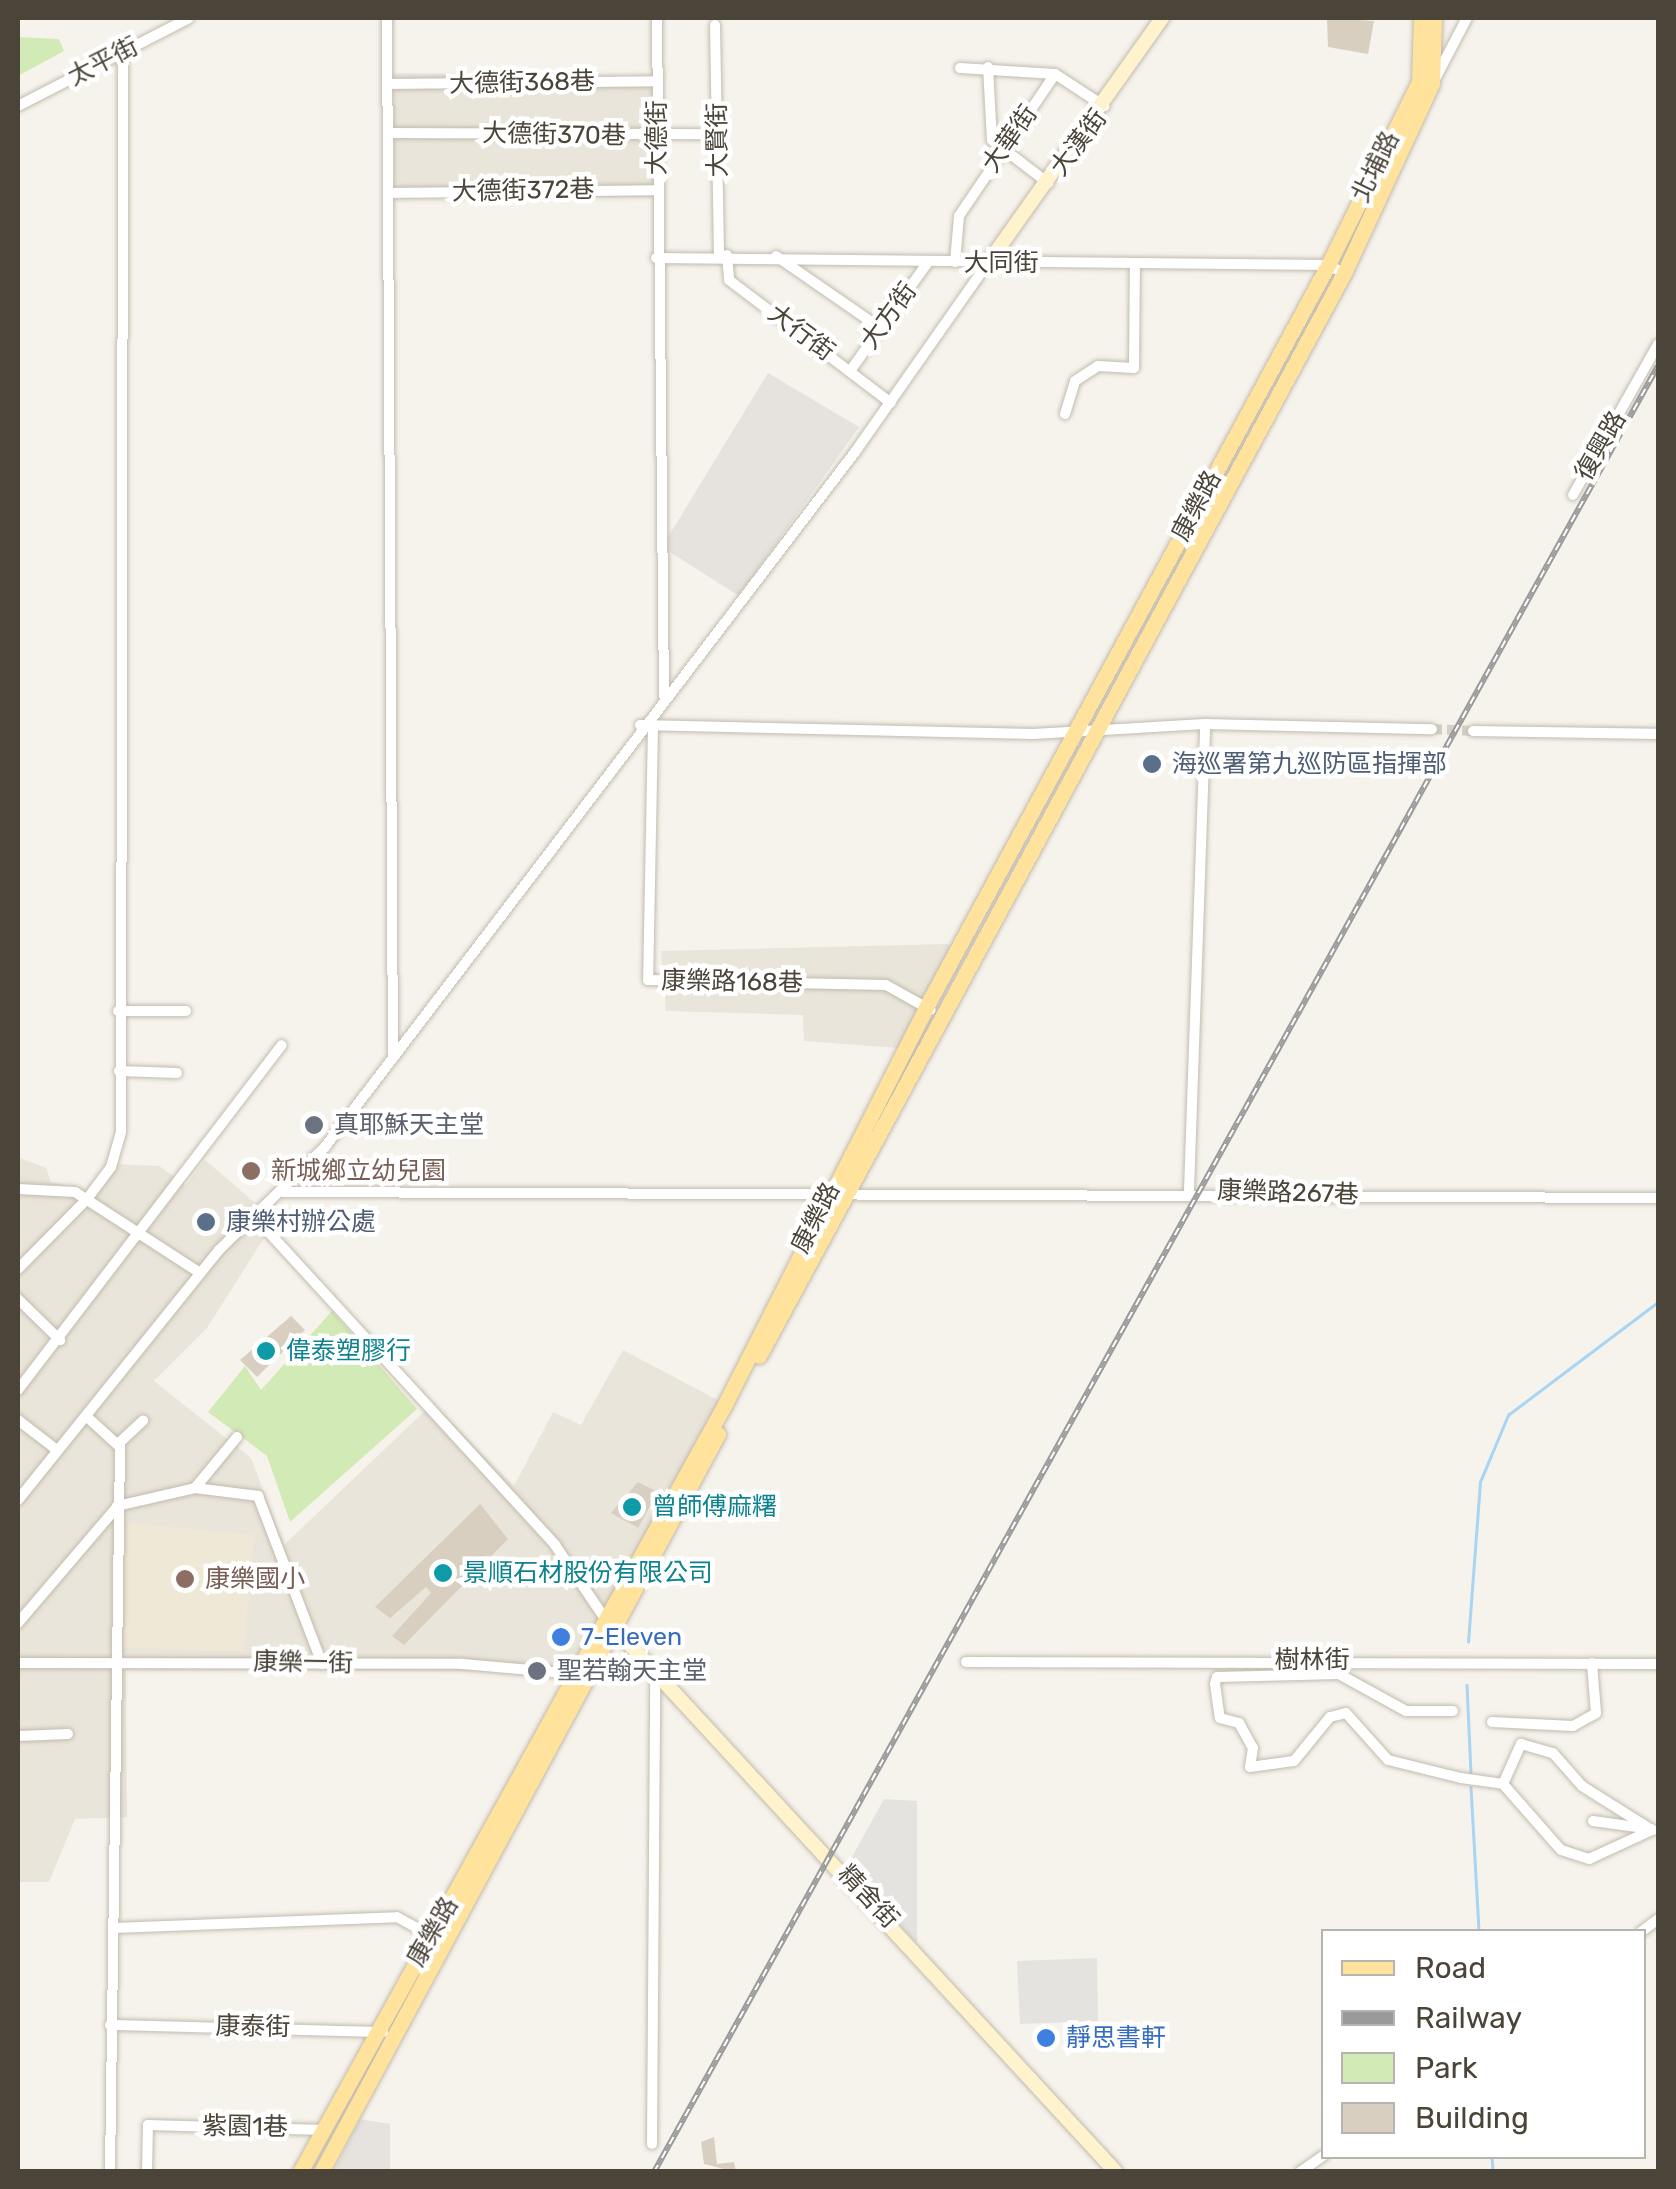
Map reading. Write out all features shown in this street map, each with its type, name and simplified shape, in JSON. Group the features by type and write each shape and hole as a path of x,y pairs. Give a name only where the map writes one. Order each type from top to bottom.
{"main road":[{"path":"1421,18 1426,82"},
{"path":"1426,82 1434,18"},
{"name":"北埔路","path":"1328,265 1426,82"},
{"name":"北埔路","path":"1344,273 1426,82"},
{"name":"康樂路","path":"933,1012 1098,728 1328,265"},
{"name":"康樂路","path":"300,2172 377,2028 610,1623 933,1012 1075,733 1344,273"},
{"name":"康樂路","path":"321,2172 580,1676"}],"street":[{"name":"太平街","path":"18,106 189,18"},
{"path":"387,18 393,1058"},
{"name":"大德街","path":"657,18 656,258 664,697"},
{"name":"大漢街","path":"988,263 1106,108 1162,18"},
{"name":"北埔路","path":"1426,82 1467,18"},
{"name":"大賢街","path":"715,25 723,255"},
{"path":"18,1268 88,1200 119,1147 123,52"},
{"path":"988,67 988,132 1001,149 1049,183"},
{"path":"960,68 1055,74 1106,108"},
{"name":"大華街","path":"954,262 959,216 1055,74"},
{"name":"大德街368巷","path":"388,84 657,81"},
{"name":"大德街370巷","path":"388,133 720,134"},
{"name":"大德街372巷","path":"388,192 657,190"},
{"name":"大同街","path":"656,258 723,255 988,263 1328,265 1344,273"},
{"name":"大行街","path":"723,255 728,280 891,404"},
{"path":"775,256 880,328"},
{"name":"大方街","path":"850,371 928,262"},
{"path":"18,1500 200,1272 252,1214 282,1192 393,1058 640,724 891,404 988,263"},
{"path":"1066,414 1075,381 1098,366 1134,368 1135,263"},
{"name":"復興路","path":"1573,495 1658,344"},
{"path":"640,724 1075,733 1098,728 1205,724 1432,729"},
{"path":"1190,1190 1205,724"},
{"name":"康樂路168巷","path":"653,726 648,980 886,985 933,1012"},
{"path":"1473,731 1658,734"},
{"path":"118,1011 186,1011"},
{"path":"18,1390 142,1235 282,1045"},
{"path":"119,1071 177,1073"},
{"path":"18,1189 88,1200 200,1272"},
{"name":"康樂路267巷","path":"282,1192 917,1195 1190,1190 1658,1198"},
{"path":"252,1214 555,1545 610,1623"},
{"path":"18,1299 60,1340"},
{"path":"86,1416 119,1443"},
{"path":"18,1420 56,1450"},
{"path":"110,2172 119,1443 143,1422"},
{"path":"195,1488 237,1437"},
{"path":"18,1623 117,1506 195,1488 258,1496 322,1664"},
{"name":"精舍街","path":"610,1623 818,1839 1116,2172"},
{"name":"樹林街","path":"966,1662 1658,1664"},
{"name":"康樂一街","path":"18,1663 322,1664 580,1676"},
{"path":"1492,1722 1573,1726 1596,1713 1592,1663"},
{"path":"652,2144 656,1674"},
{"path":"1453,1711 1406,1711 1340,1674 1215,1684 1220,1718 1240,1724 1253,1748 1250,1767 1294,1760 1330,1716 1346,1713 1388,1760 1503,1784 1561,1850 1589,1859 1656,1830"},
{"path":"18,1736 68,1734"},
{"path":"1503,1784 1520,1744 1553,1752 1582,1786 1656,1830"},
{"path":"1593,1822 1656,1830"},
{"path":"114,1928 398,1917 431,1936"},
{"name":"康泰街","path":"110,2025 377,2028"},
{"path":"377,2028 392,2037"},
{"name":"紫園1巷","path":"147,2172 148,2125 322,2128 339,2137"},
{"path":"1300,2172 1321,2157"}],"shaded area":[{"path":"394,73 652,77 654,197 394,196"},
{"path":"768,373 859,427 739,596 662,547"},
{"path":"948,944 962,956 913,1049 804,1041 803,1015 666,1011 661,951"},
{"path":"18,1157 46,1168 51,1182 88,1191 114,1164 159,1166 186,1185 205,1160 267,1213 271,1227 207,1328 154,1381 251,1458 284,1545 433,1403 514,1486 553,1412 581,1425 623,1350 725,1404 574,1672 126,1670 127,1817 75,1819 49,1882 18,1882"},
{"name":"康樂國小","path":"119,1522 254,1535 244,1651 116,1647"},
{"path":"884,1799 917,1801 917,1944 847,1866"},
{"path":"1097,1958 1098,2021 1020,2024 1017,1961"},
{"path":"360,2119 390,2124 390,2171 334,2171"}],"green space":[{"path":"18,37 59,39 64,51 18,76"},
{"path":"332,1311 417,1409 290,1522 267,1456 208,1412 245,1366 261,1390"}],"building":[{"path":"1327,18 1374,21 1368,54 1328,47"},
{"name":"偉泰塑膠行","path":"291,1316 305,1330 257,1377 240,1360"},
{"name":"曾師傅麻糬","path":"638,1482 658,1492 638,1528 611,1513"},
{"name":"景順石材股份有限公司","path":"480,1504 508,1539 404,1645 392,1636 431,1593 426,1587 390,1618 375,1607"},
{"path":"714,2137 717,2164 734,2162 736,2172 704,2164 701,2142"}],"waterway":[{"path":"1468,1642 1480,1482 1508,1415 1658,1302"},
{"path":"1467,1685 1471,1773"},
{"path":"1471,1787 1479,1929"},
{"path":"1492,2159 1493,2172"}],"tunnel":[{"path":"1432,729 1473,731"}],"railway":[{"path":"654,2172 1658,366"}],"place":[{"name":"海巡署第九巡防區指揮部","path":"1152,764"},
{"name":"真耶穌天主堂","path":"314,1125"},
{"name":"新城鄉立幼兒園","path":"251,1171"},
{"name":"康樂村辦公處","path":"206,1222"},
{"name":"偉泰塑膠行","path":"266,1351"},
{"name":"曾師傅麻糬","path":"632,1507"},
{"name":"景順石材股份有限公司","path":"443,1573"},
{"name":"康樂國小","path":"185,1579"},
{"name":"7-Eleven","path":"561,1637"},
{"name":"聖若翰天主堂","path":"537,1671"},
{"name":"靜思書軒","path":"1046,2038"}]}
